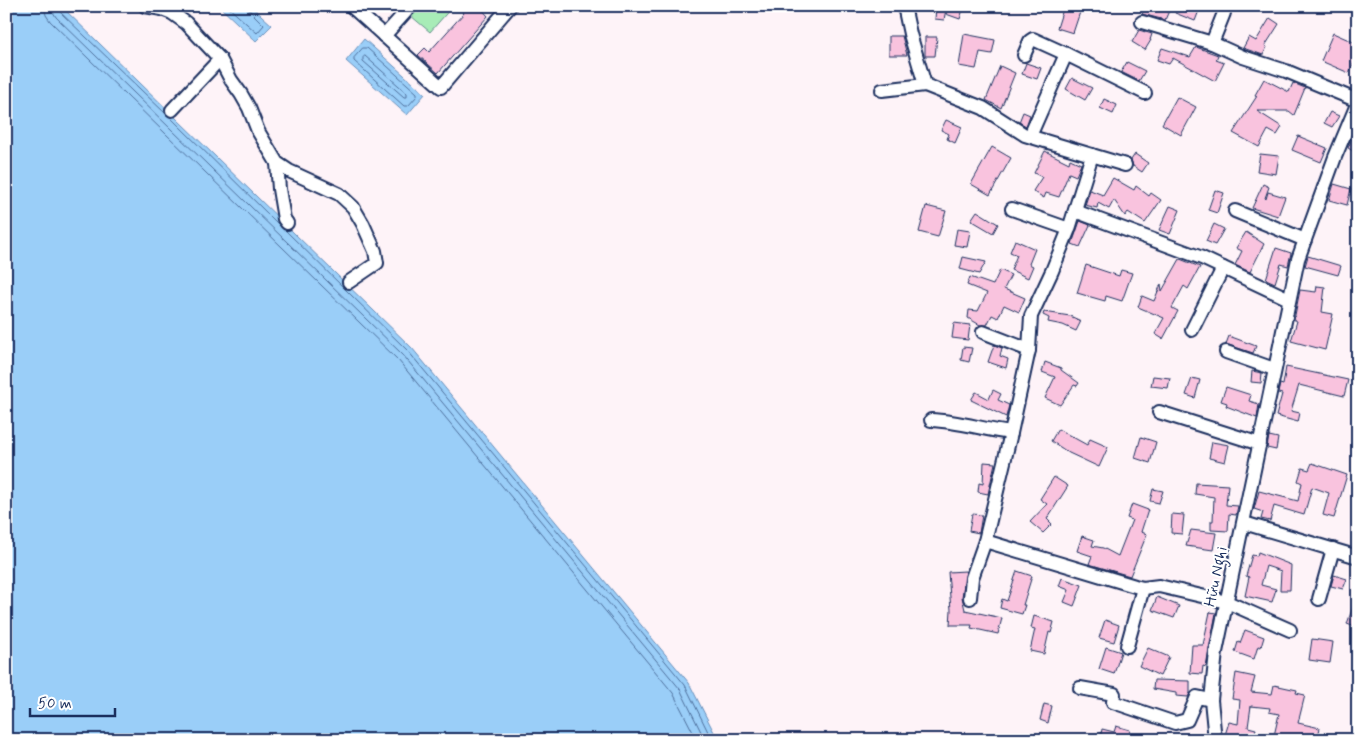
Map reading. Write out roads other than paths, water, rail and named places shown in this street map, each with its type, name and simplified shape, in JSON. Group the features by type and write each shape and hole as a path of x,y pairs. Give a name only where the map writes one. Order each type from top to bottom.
{"street":[{"path":"145,6 172,13 186,23 220,59 230,80 249,108 258,131 278,163 289,171 339,194 353,207 375,251 377,263 349,282"},
{"path":"351,6 441,87 510,6"},
{"path":"384,36 411,6"},
{"path":"904,6 910,34 926,85"},
{"path":"1212,43 1224,12"},
{"path":"1142,22 1212,43 1243,57 1286,71 1358,101"},
{"path":"1024,55 1030,41 1033,39 1146,93"},
{"path":"1030,136 1066,54"},
{"path":"172,110 220,59"},
{"path":"882,90 926,85 984,108 1025,135 1125,165"},
{"name":"Hữu Nghị","path":"1215,740 1211,700 1216,652 1289,299 1298,259 1358,101"},
{"path":"970,598 972,578 985,541 1029,350 1031,316 1069,229 1092,155"},
{"path":"278,163 279,189 284,219 287,223"},
{"path":"1012,209 1069,229"},
{"path":"1075,210 1223,268 1289,299"},
{"path":"1235,212 1305,240"},
{"path":"1192,330 1223,268"},
{"path":"984,332 1029,350"},
{"path":"1226,352 1274,369"},
{"path":"1159,412 1260,444"},
{"path":"931,420 1011,433"},
{"path":"1244,523 1358,558"},
{"path":"985,541 1143,588 1159,586 1227,602 1290,630"},
{"path":"1319,599 1333,549"},
{"path":"1126,646 1143,588"},
{"path":"1080,688 1114,694 1114,702 1175,723 1187,720 1197,696 1211,700"}],"water":[{"path":"6,6 61,6 412,348 689,683 718,740 6,740"},
{"path":"219,6 251,6 272,25 256,41"},
{"path":"364,39 425,94 407,115 346,61"}]}
